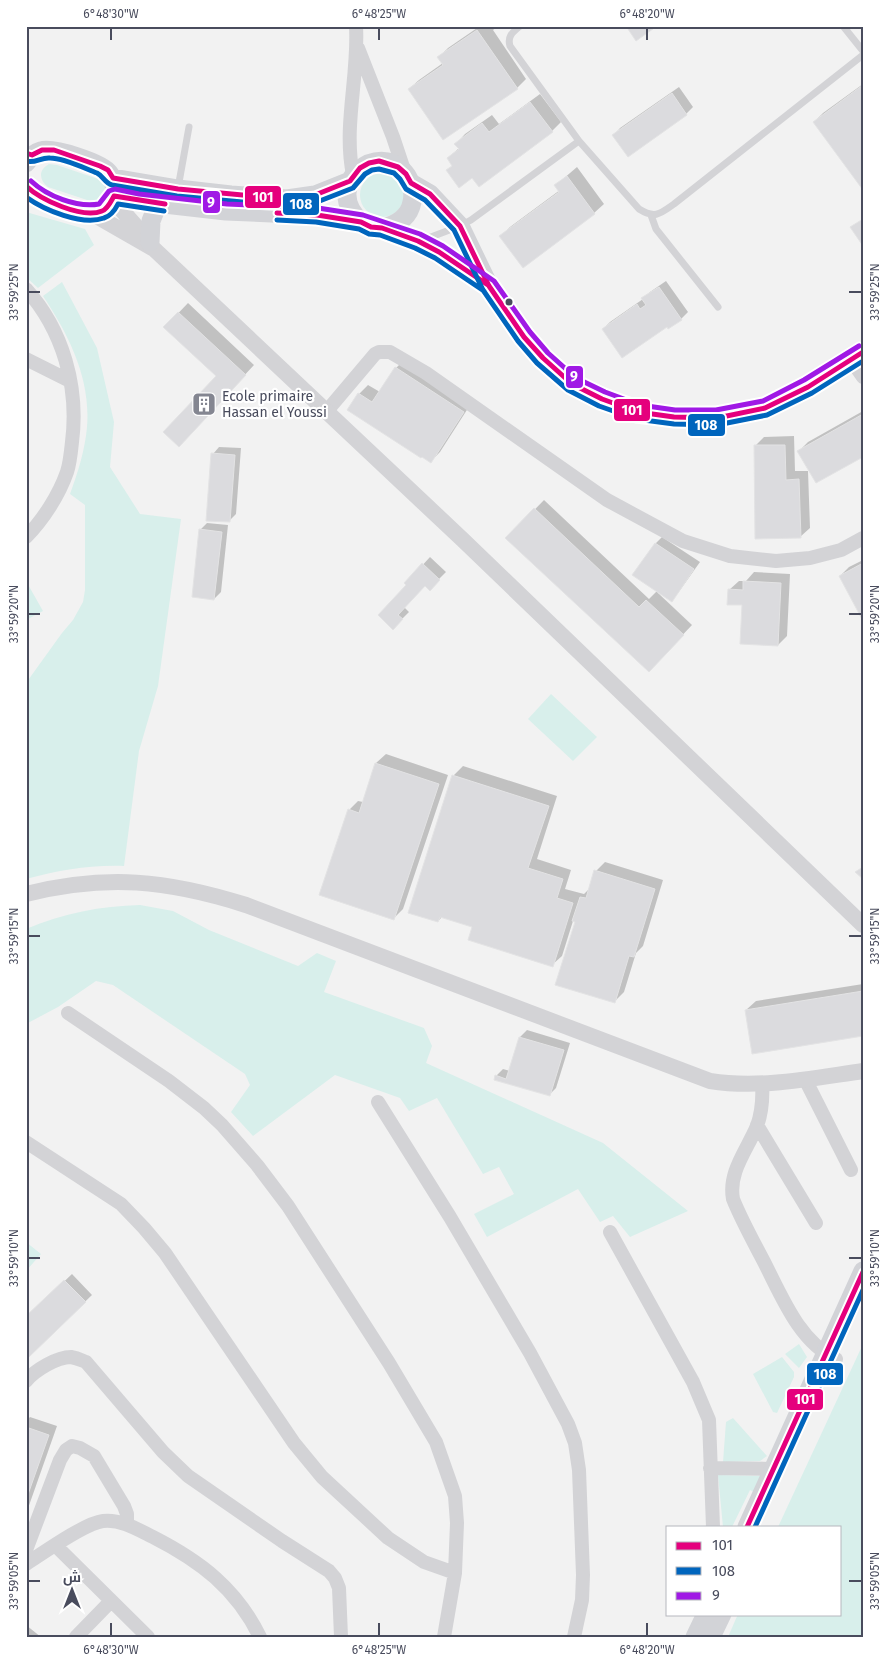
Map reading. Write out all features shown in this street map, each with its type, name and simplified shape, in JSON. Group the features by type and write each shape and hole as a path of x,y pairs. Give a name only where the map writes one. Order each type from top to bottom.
{"main road":[{"path":"26,186 37,197 81,212 93,214 104,210 113,191 108,170 100,166 54,150 42,150 28,157"},
{"path":"113,191 178,189 287,199 315,195 351,178 364,166 379,161 394,165 430,194 460,226 489,286 524,337 543,358 572,384 602,399 638,412 674,417 717,418 765,408 808,387 857,356"},
{"path":"351,178 347,199 349,208 361,222"},
{"path":"382,228 392,226 408,213 413,198 408,178"},
{"path":"113,191 158,203 226,211 317,215 361,222 371,227 382,228 418,241 439,252 489,286"},
{"path":"152,246 151,220 158,203"},
{"path":"761,1526 831,1357 863,1272"},
{"path":"747,1526 773,1469 831,1357 863,1301"},
{"path":"695,1637 705,1616"},
{"path":"711,1637 721,1616"}],"street":[{"path":"351,178 348,138 357,47 356,26"},
{"path":"357,47 408,178"},
{"path":"113,191 152,246 463,540 863,925"},
{"path":"93,214 152,246"},
{"path":"26,289 42,309 63,349 70,381 74,418 67,472 49,506 26,537"},
{"path":"326,412 375,354 390,352 426,373 608,500 683,541 730,556 776,562 810,558 841,550 863,538"},
{"path":"857,356 863,377"},
{"path":"26,359 70,381"},
{"path":"26,894 76,884 124,881 150,883 203,892 246,905 696,1078 725,1084 762,1083 863,1071"},
{"path":"68,1014 169,1081 204,1108 222,1125 257,1165 288,1206 389,1363 436,1442 455,1496 457,1523 455,1573 444,1637"},
{"path":"805,1079 851,1170"},
{"path":"762,1083 762,1103 757,1125 733,1174 731,1190 733,1199 792,1316 808,1338 831,1357"},
{"path":"378,1102 450,1217 530,1353 568,1424 575,1443 579,1470 584,1574 582,1600 574,1637"},
{"path":"757,1125 816,1223"},
{"path":"26,1142 121,1204 144,1228 165,1253 294,1443 322,1477 388,1538 424,1562 455,1573"},
{"path":"610,1232 693,1382 709,1420 713,1526"},
{"path":"26,1381 37,1371 61,1359 78,1358 86,1362 163,1452 188,1476 329,1571 335,1578 338,1588 341,1637"},
{"path":"26,1550 60,1460 66,1450 72,1446 94,1456 124,1506 127,1514 127,1524"},
{"path":"710,1468 773,1469"},
{"path":"26,1564 92,1523 113,1521 127,1524 180,1551 212,1573 230,1591 246,1612 260,1637"},
{"path":"55,1545 148,1637"},
{"path":"76,1637 111,1600"}],"lane":[{"path":"520,26 510,36 510,46 579,141 639,209 651,215 657,214 674,204 863,55"},
{"path":"843,26 863,51"},
{"path":"178,189 189,127"},
{"path":"418,241 460,226 579,141"},
{"path":"651,215 656,229 718,307"}],"green space":[{"path":"49,164 101,180 104,182 107,197 96,203 48,187 41,178 41,172"},
{"path":"386,173 398,179 403,186 403,204 398,211 391,216 378,217 366,211 361,204 360,191 366,179 373,174"},
{"path":"26,212 85,229 94,245 38,288 26,277"},
{"path":"62,282 97,348 114,422 110,467 140,514 181,519 158,686 139,751 124,866 98,866 75,869 26,879 26,683 73,620 83,602 85,590 85,505 70,494 81,461 86,436 87,409 85,392 82,375 69,342 43,296"},
{"path":"26,581 43,611 26,620"},
{"path":"551,694 597,737 573,761 528,719"},
{"path":"140,905 173,911 209,930 298,966 317,953 336,961 324,992 424,1028 432,1046 426,1063 603,1143 688,1211 630,1237 613,1216 600,1222 578,1189 487,1237 474,1214 514,1194 499,1167 483,1174 437,1098 409,1111 400,1098 335,1075 253,1136 231,1112 250,1085 245,1074 113,985 96,981 58,1007 26,1024 26,929 82,911"},
{"path":"26,1242 41,1254 26,1271"},
{"path":"799,1344 807,1357 799,1368 785,1354"},
{"path":"863,1344 863,1637 728,1637 737,1616 842,1616 842,1526 778,1526"},
{"path":"782,1357 794,1372 794,1377 777,1413 773,1412 753,1374"},
{"path":"733,1418 767,1456 760,1461 723,1462 726,1422"},
{"path":"718,1475 761,1476 754,1492 750,1490 732,1526 723,1526"}],"building":[{"path":"626,26 657,26 636,41"},
{"path":"477,30 518,89 443,140 408,89 443,65 437,57"},
{"path":"863,85 863,190 813,122"},
{"path":"672,93 687,115 628,157 612,135"},
{"path":"530,102 553,132 479,187 472,178 459,188 446,170 452,166 447,158 459,149 454,144 482,123 489,132"},
{"path":"567,176 595,214 523,268 499,236 559,192 554,185"},
{"path":"863,219 863,246 850,227"},
{"path":"659,287 682,320 668,329 667,327 622,358 602,329 637,304 640,309 646,305 641,298"},
{"name":"Ecole primaire Hassan el Youssi","path":"178,312 246,375 179,447 163,432 216,376 163,327"},
{"path":"395,367 464,412 431,463 347,410 358,393 372,402"},
{"path":"863,414 863,457 816,483 797,451"},
{"path":"754,445 785,445 786,480 799,479 801,538 755,539"},
{"path":"211,453 235,455 230,522 206,521"},
{"path":"534,508 639,607 646,600 684,635 649,672 505,538"},
{"path":"199,529 222,532 214,600 192,597"},
{"path":"655,543 694,569 672,602 632,575"},
{"path":"422,563 440,580 430,591 425,586 398,615 403,619 393,630 378,615 406,585 404,583"},
{"path":"863,563 863,621 839,576"},
{"path":"743,581 781,583 778,646 740,644 742,605 727,605 728,589 743,590"},
{"path":"375,763 439,784 394,920 319,895 348,809 359,813"},
{"path":"452,775 549,806 528,868 563,879 557,898 573,903 553,967 468,940 472,927 440,917 438,922 408,913"},
{"path":"863,867 863,879 855,872"},
{"path":"594,870 655,889 634,957 629,956 615,1003 555,985 575,922 572,921 580,897 586,898"},
{"path":"863,991 863,1036 752,1054 745,1010"},
{"path":"519,1037 564,1050 550,1096 494,1080 495,1075 506,1079"},
{"path":"64,1280 86,1302 29,1357 26,1355 26,1316"},
{"path":"26,1427 49,1435 26,1500"}],"transit line":[{"name":"101","path":"26,153 32,155 42,150 54,150 100,166 108,170 113,178 178,189 287,199 315,195 350,181 360,168 369,163 379,161 398,167 406,174 411,183 430,194 460,226 489,286 524,337 543,358 572,384 602,399 638,412 674,417 717,418 765,408 808,387 863,352"},
{"name":"108","path":"26,161 32,162 56,158 97,173 112,185 177,196 287,206 317,202 353,188 365,174 372,170 379,169 394,173 406,189 425,200 454,230 483,290 518,341 537,363 568,390 599,406 636,419 674,424 717,425 767,415 812,393 863,361"},
{"name":"9","path":"31,181 54,196 81,204 99,204 109,191 115,189 139,194 227,204 318,208 363,215 420,234 443,246 494,281 530,332 548,353 576,378 605,392 640,405 675,410 716,410 763,401 804,380 859,346"},
{"name":"101","path":"26,186 41,197 62,207 84,212 94,213 104,210 114,196 165,204"},
{"name":"108","path":"26,197 53,211 85,220 106,217 112,213 118,204 164,211"},
{"name":"101","path":"277,213 317,215 361,222 371,227 382,228 418,241 439,252 488,285"},
{"name":"108","path":"277,220 316,222 359,229 369,234 380,235 415,248 435,258 484,291"},
{"name":"101","path":"747,1526 863,1272"},
{"name":"108","path":"755,1526 863,1290"}],"place":[{"name":"Ecole primaire Hassan el Youssi","path":"204,404"}]}
